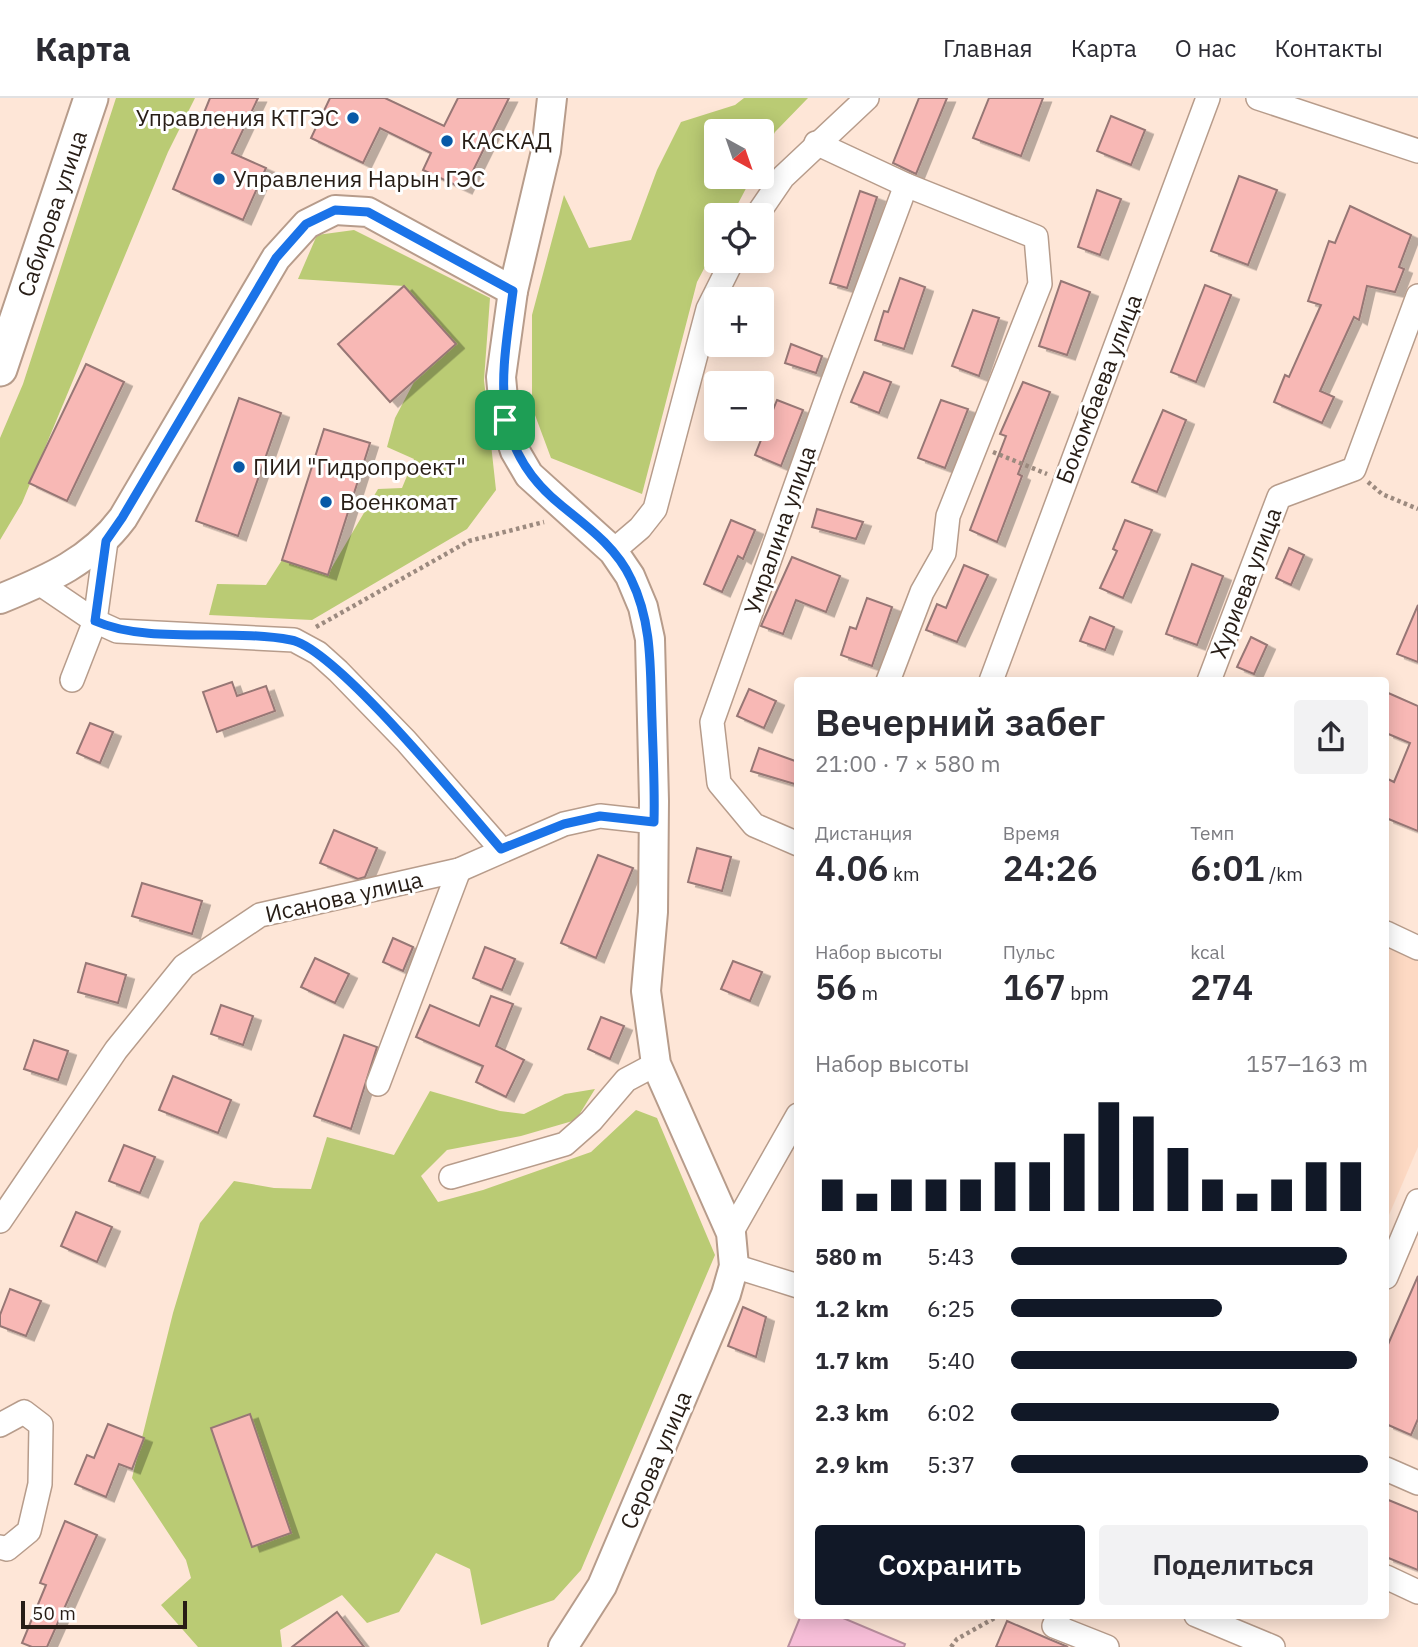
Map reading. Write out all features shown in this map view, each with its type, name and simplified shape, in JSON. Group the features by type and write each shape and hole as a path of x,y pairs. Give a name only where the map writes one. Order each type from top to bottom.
{"highway":[{"name":"Сабирова улица","path":"0,369 91,98"}],"main road":[{"name":"Серова улица","path":"552,98 546,151 513,291 501,377 505,420 515,451 530,475 548,495 613,551 630,576 643,607 650,639 654,822 653,912 646,991 656,1064 730,1233 734,1266 726,1294 603,1586 563,1647"},
{"path":"0,598 39,583 81,561 106,541 276,258 306,224 335,210 368,212 513,291"}],"street":[{"path":"765,203 783,177 816,143 867,98"},
{"name":"Бокомбаева улица","path":"992,677 1208,98"},
{"path":"1258,98 1418,152"},
{"path":"816,143 906,185 1036,237 1040,284 948,516 944,553 922,592 890,677"},
{"name":"Умралина улица","path":"794,842 754,825 719,783 712,722 824,404 906,185"},
{"path":"613,551 640,528 655,509 708,309 726,273"},
{"path":"1354,469 1418,296"},
{"name":"Хуриева улица","path":"1211,677 1279,497 1354,469"},
{"path":"72,680 95,621 106,541"},
{"path":"39,583 95,621 117,631 229,634 294,640 318,653 406,741 501,849"},
{"name":"Исанова улица","path":"0,1221 116,1050 184,965 260,915 459,870 501,849 564,824 600,816 654,822"},
{"path":"378,1084 459,870"},
{"path":"1389,934 1418,947"},
{"path":"451,1177 565,1144 591,1121 626,1080 656,1064"},
{"path":"730,1233 794,1122"},
{"path":"1389,1270 1418,1201"},
{"path":"734,1266 794,1285"},
{"path":"0,1425 24,1412 41,1425 40,1484 29,1531 7,1549 0,1547"},
{"path":"1389,1470 1415,1475"},
{"path":"1389,1578 1418,1592"},
{"path":"1057,1619 1054,1626 1107,1647"},
{"path":"1206,1619 1273,1647"}],"path":[{"path":"976,446 1064,481"},
{"path":"1354,469 1382,494 1418,509"},
{"path":"294,640 469,541 553,519"},
{"path":"951,1647 957,1639 993,1619"}],"shaded area":[{"path":"1389,946 1418,958 1418,1147 1389,1215"},
{"path":"799,1619 846,1619 905,1644 904,1647 788,1647"}],"green space":[{"path":"116,98 195,98 168,152 22,503 0,540 0,438 23,384"},
{"path":"744,98 808,98 774,134 774,119 704,119 704,189 746,189 738,203 704,203 704,269 697,282 642,494 551,458 532,407 532,315 564,195 589,248 631,240 657,170 681,122 735,105"},
{"path":"354,230 490,298 484,380 496,490 467,529 312,620 209,615 217,584 266,585 282,560 328,574 378,489 402,488 414,459 387,447 395,418 414,382 455,344 404,286 298,279 317,235"},
{"path":"595,1089 576,1120 521,1136 447,1150 421,1176 438,1202 483,1190 591,1152 636,1110 657,1118 715,1255 581,1570 554,1600 481,1625 470,1569 436,1553 399,1612 367,1623 342,1595 280,1630 282,1647 198,1647 161,1605 191,1578 186,1560 132,1478 173,1313 200,1223 234,1181 274,1188 311,1189 327,1137 394,1155 430,1091 500,1111 524,1114 565,1094"}],"building":[{"name":"Управления Нарын ГЭС","path":"210,98 258,98 232,153 266,168 243,220 173,189"},
{"name":"КАСКАД","path":"330,98 385,98 444,126 458,98 509,98 464,189 423,170 431,153 380,128 363,163 311,138"},
{"path":"919,98 947,98 916,174 893,163"},
{"path":"989,98 1043,98 1021,156 973,138"},
{"path":"1111,116 1145,130 1131,165 1097,151"},
{"path":"1239,176 1277,190 1248,265 1211,251"},
{"path":"1097,190 1121,199 1100,255 1078,247"},
{"path":"860,191 877,197 847,288 830,283"},
{"path":"1350,206 1411,235 1399,267 1404,269 1395,292 1367,286 1359,320 1354,317 1320,391 1334,397 1322,423 1274,402 1285,375 1289,377 1321,305 1308,301 1329,241 1335,243"},
{"path":"900,278 925,287 904,349 875,340 884,311 888,312"},
{"path":"1061,281 1090,292 1067,355 1039,346"},
{"path":"1205,285 1231,295 1196,382 1171,372"},
{"path":"404,286 456,344 390,402 338,344"},
{"path":"973,310 999,318 979,376 952,366"},
{"path":"791,344 822,356 816,373 785,363"},
{"path":"86,364 124,382 67,501 29,483"},
{"path":"864,372 891,382 879,413 851,402"},
{"path":"1023,382 1050,392 1018,474 1022,476 997,542 970,530 1006,436 1000,434"},
{"name":"ПИИ \"Гидропроект\"","path":"239,398 281,413 238,536 196,521"},
{"path":"777,400 803,410 781,466 755,455 761,441 774,441 774,408"},
{"path":"941,400 968,409 945,468 918,458"},
{"path":"1163,410 1186,420 1157,492 1132,482"},
{"name":"Военкомат","path":"324,429 370,443 328,575 282,560"},
{"path":"817,509 863,522 856,539 812,527"},
{"path":"731,520 755,530 743,559 738,556 722,592 704,584"},
{"path":"1125,520 1152,530 1123,598 1100,588 1117,551 1113,549"},
{"path":"1289,548 1304,555 1291,585 1276,578"},
{"path":"792,557 840,576 826,612 796,600 783,634 761,626"},
{"path":"1192,564 1223,576 1197,645 1166,634"},
{"path":"964,565 988,575 957,642 926,630 937,604 946,608"},
{"path":"867,598 892,607 872,666 841,655 850,627 856,629"},
{"path":"1418,605 1418,662 1397,654"},
{"path":"1090,617 1114,627 1105,650 1080,641"},
{"path":"1251,637 1267,645 1254,674 1237,667"},
{"path":"232,682 237,696 266,686 275,711 217,732 203,692"},
{"path":"749,689 776,701 764,728 737,716"},
{"path":"1389,693 1418,706 1418,831 1389,819 1389,780 1394,782 1410,743 1389,734"},
{"path":"90,723 113,732 100,763 77,753"},
{"path":"759,748 794,761 794,784 751,771"},
{"path":"334,830 377,848 365,877 358,879 320,863"},
{"path":"697,848 731,857 722,891 688,882"},
{"path":"598,855 633,868 596,958 561,943"},
{"path":"142,883 202,901 192,934 132,916"},
{"path":"393,938 413,947 403,971 383,962"},
{"path":"485,947 515,959 502,990 473,978"},
{"path":"315,958 349,974 335,1003 301,987"},
{"path":"733,961 762,972 750,1001 721,989"},
{"path":"86,963 126,975 118,1003 78,992"},
{"path":"491,996 513,1004 496,1046 524,1060 506,1097 476,1082 483,1066 416,1037 430,1005 479,1026"},
{"path":"221,1005 253,1016 243,1045 211,1034"},
{"path":"601,1017 624,1026 610,1059 588,1049"},
{"path":"344,1035 377,1047 351,1129 314,1116"},
{"path":"34,1040 68,1051 58,1080 24,1069"},
{"path":"173,1076 231,1100 218,1133 159,1110"},
{"path":"124,1145 155,1157 140,1193 109,1181"},
{"path":"76,1212 112,1227 97,1262 61,1246"},
{"path":"1418,1276 1418,1419 1411,1435 1389,1425 1389,1342"},
{"path":"10,1289 41,1301 26,1336 0,1326 0,1315"},
{"path":"743,1307 766,1317 756,1357 728,1346"},
{"path":"250,1414 291,1533 252,1547 211,1428"},
{"path":"108,1424 144,1438 132,1469 119,1464 106,1497 75,1484 87,1455 94,1458"},
{"path":"1389,1500 1418,1512 1418,1570 1389,1558"},
{"path":"65,1521 97,1535 47,1647 32,1647 22,1643 46,1585 40,1583"},
{"path":"337,1612 364,1647 292,1647"},
{"path":"1007,1621 1049,1639 1068,1647 996,1647"}],"place":[{"name":"Управления КТГЭС","path":"353,118"},
{"name":"КАСКАД","path":"447,141"},
{"name":"Управления Нарын ГЭС","path":"219,179"},
{"name":"ПИИ \"Гидропроект\"","path":"239,467"},
{"name":"Военкомат","path":"326,502"}],"route":[{"path":"335,210 368,212 513,291 501,377 505,420 515,451 530,475 548,495 613,551 630,576 643,607 650,639 654,822 600,816 564,824 501,849 406,741 318,653 294,640 229,634 117,631 95,621 106,541 276,258 306,224 335,210"}]}
